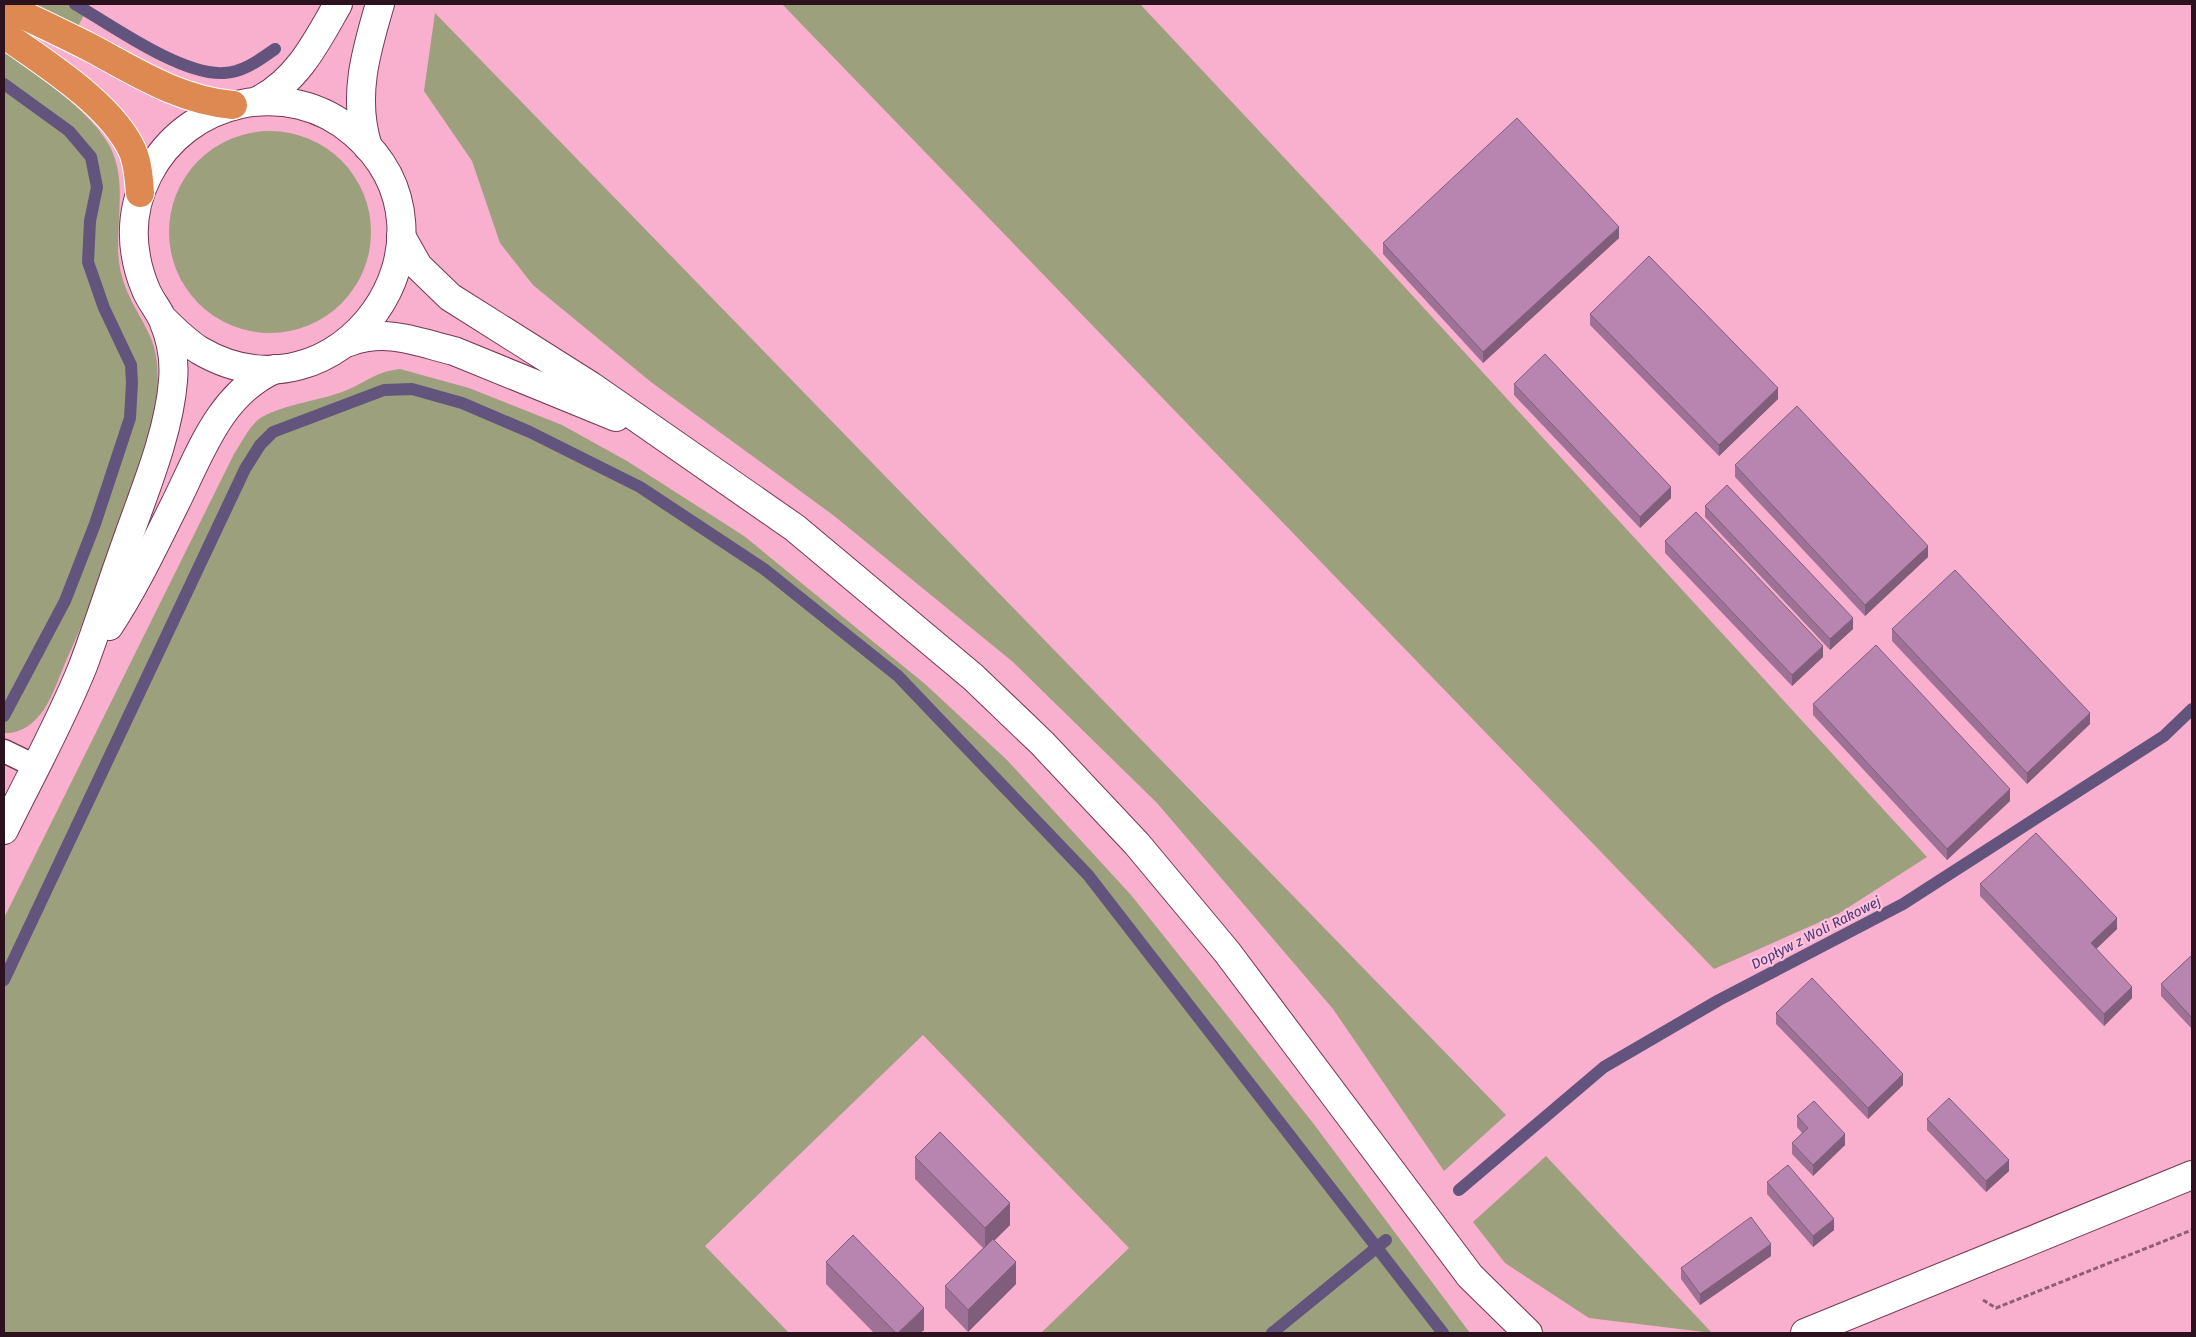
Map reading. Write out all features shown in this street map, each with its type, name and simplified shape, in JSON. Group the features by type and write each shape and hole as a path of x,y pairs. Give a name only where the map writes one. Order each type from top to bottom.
{"highway":[{"path":"4,6 68,36 166,88 191,98 233,105"},
{"path":"4,34 53,69 109,117 133,152 138,168 140,193"}],"main road":[{"path":"259,100 282,86 295,73 315,44 338,4"},
{"path":"368,147 361,120 359,102 364,59 380,4"},
{"path":"349,342 375,315 387,293 396,270 401,236 400,217 393,189 381,163 347,126 328,115 287,102 259,100 233,105 216,110 193,122 173,139 157,158 140,193 136,208 133,237 137,266 147,293 162,318 182,338 213,357 248,367 275,368 316,360 364,336 404,336 477,360 660,435"},
{"path":"401,236 418,266 450,297 591,386 660,435 735,484 795,528 973,677 1042,743 1137,844 1227,952 1470,1276 1528,1333"},
{"path":"82,669 144,492 170,402 173,381 173,356 162,318"},
{"path":"4,830 82,669 138,578 217,421 243,388 256,377 275,368"},
{"path":"1805,1333 2192,1175"}],"lane":[{"path":"4,750 35,766"}],"path":[{"path":"1945,1277 1996,1308 2192,1230"}],"green space":[{"path":"35,4 90,4 77,28"},
{"path":"782,4 1140,4 1367,246 1927,857 1838,914 1714,969"},
{"path":"435,13 1506,1115 1444,1171 1333,1009 1157,803 1013,662 833,515 651,382 533,285 500,243 472,161 424,91"},
{"path":"4,50 61,93 89,118 109,145 119,176 118,241 121,273 131,300 152,341 156,356 158,378 156,413 146,450 115,540 56,686 47,705 35,720 21,730 10,733 4,733"},
{"path":"260,131 280,131 309,138 342,160 364,193 371,222 371,242 364,271 342,304 309,326 280,333 260,333 231,326 198,304 176,271 169,242 169,222 176,193 198,160 231,138"},
{"path":"400,369 469,388 562,425 627,461 744,536 925,684 1007,760 1131,895 1313,1123 1470,1333 1041,1333 1129,1248 923,1035 705,1246 789,1333 4,1333 4,918 234,454 250,429 258,420 272,412 337,394 378,375"},
{"path":"1546,1156 1712,1333 1589,1318 1505,1263 1473,1222"}],"building":[{"path":"1517,118 1619,227 1483,352 1383,243"},
{"path":"1649,256 1778,388 1719,445 1590,314"},
{"path":"1545,354 1671,487 1640,517 1514,384"},
{"path":"1797,406 1928,546 1865,605 1735,465"},
{"path":"1727,485 1853,618 1830,639 1705,506"},
{"path":"1696,512 1823,646 1792,675 1665,541"},
{"path":"1955,570 2090,713 2027,773 1892,629"},
{"path":"1876,645 2010,789 1947,849 1813,704"},
{"path":"2036,833 2117,918 2091,943 2132,987 2104,1014 1980,884"},
{"path":"2192,955 2192,1018 2161,984"},
{"path":"1812,978 1903,1074 1868,1108 1776,1013"},
{"path":"1949,1098 2009,1160 1986,1181 1927,1119"},
{"path":"1814,1101 1845,1134 1813,1165 1792,1143 1808,1128 1797,1116"},
{"path":"940,1132 1010,1203 985,1228 915,1157"},
{"path":"1788,1165 1834,1219 1813,1236 1767,1182"},
{"path":"1751,1217 1771,1244 1700,1294 1681,1268"},
{"path":"853,1235 924,1308 898,1333 826,1262"},
{"path":"993,1239 1016,1262 968,1310 945,1286"}],"waterway":[{"path":"75,4 127,36 168,58 207,72 224,73 238,70 251,65 275,49"},
{"path":"4,84 69,131 91,157 97,187 90,221 88,262 104,308 131,365 132,383 130,418 95,524 65,601 4,716"},
{"path":"4,980 245,469 260,445 273,432 384,390 412,389 462,403 530,432 640,487 764,569 898,676 1088,875 1443,1333"},
{"name":"Dopływ z Woli Rakowej","path":"1459,1190 1604,1067 1719,1000 1903,904 2164,736 2192,709"},
{"name":"Dopływ z Woli Rakowej","path":"1272,1333 1386,1240"}]}
